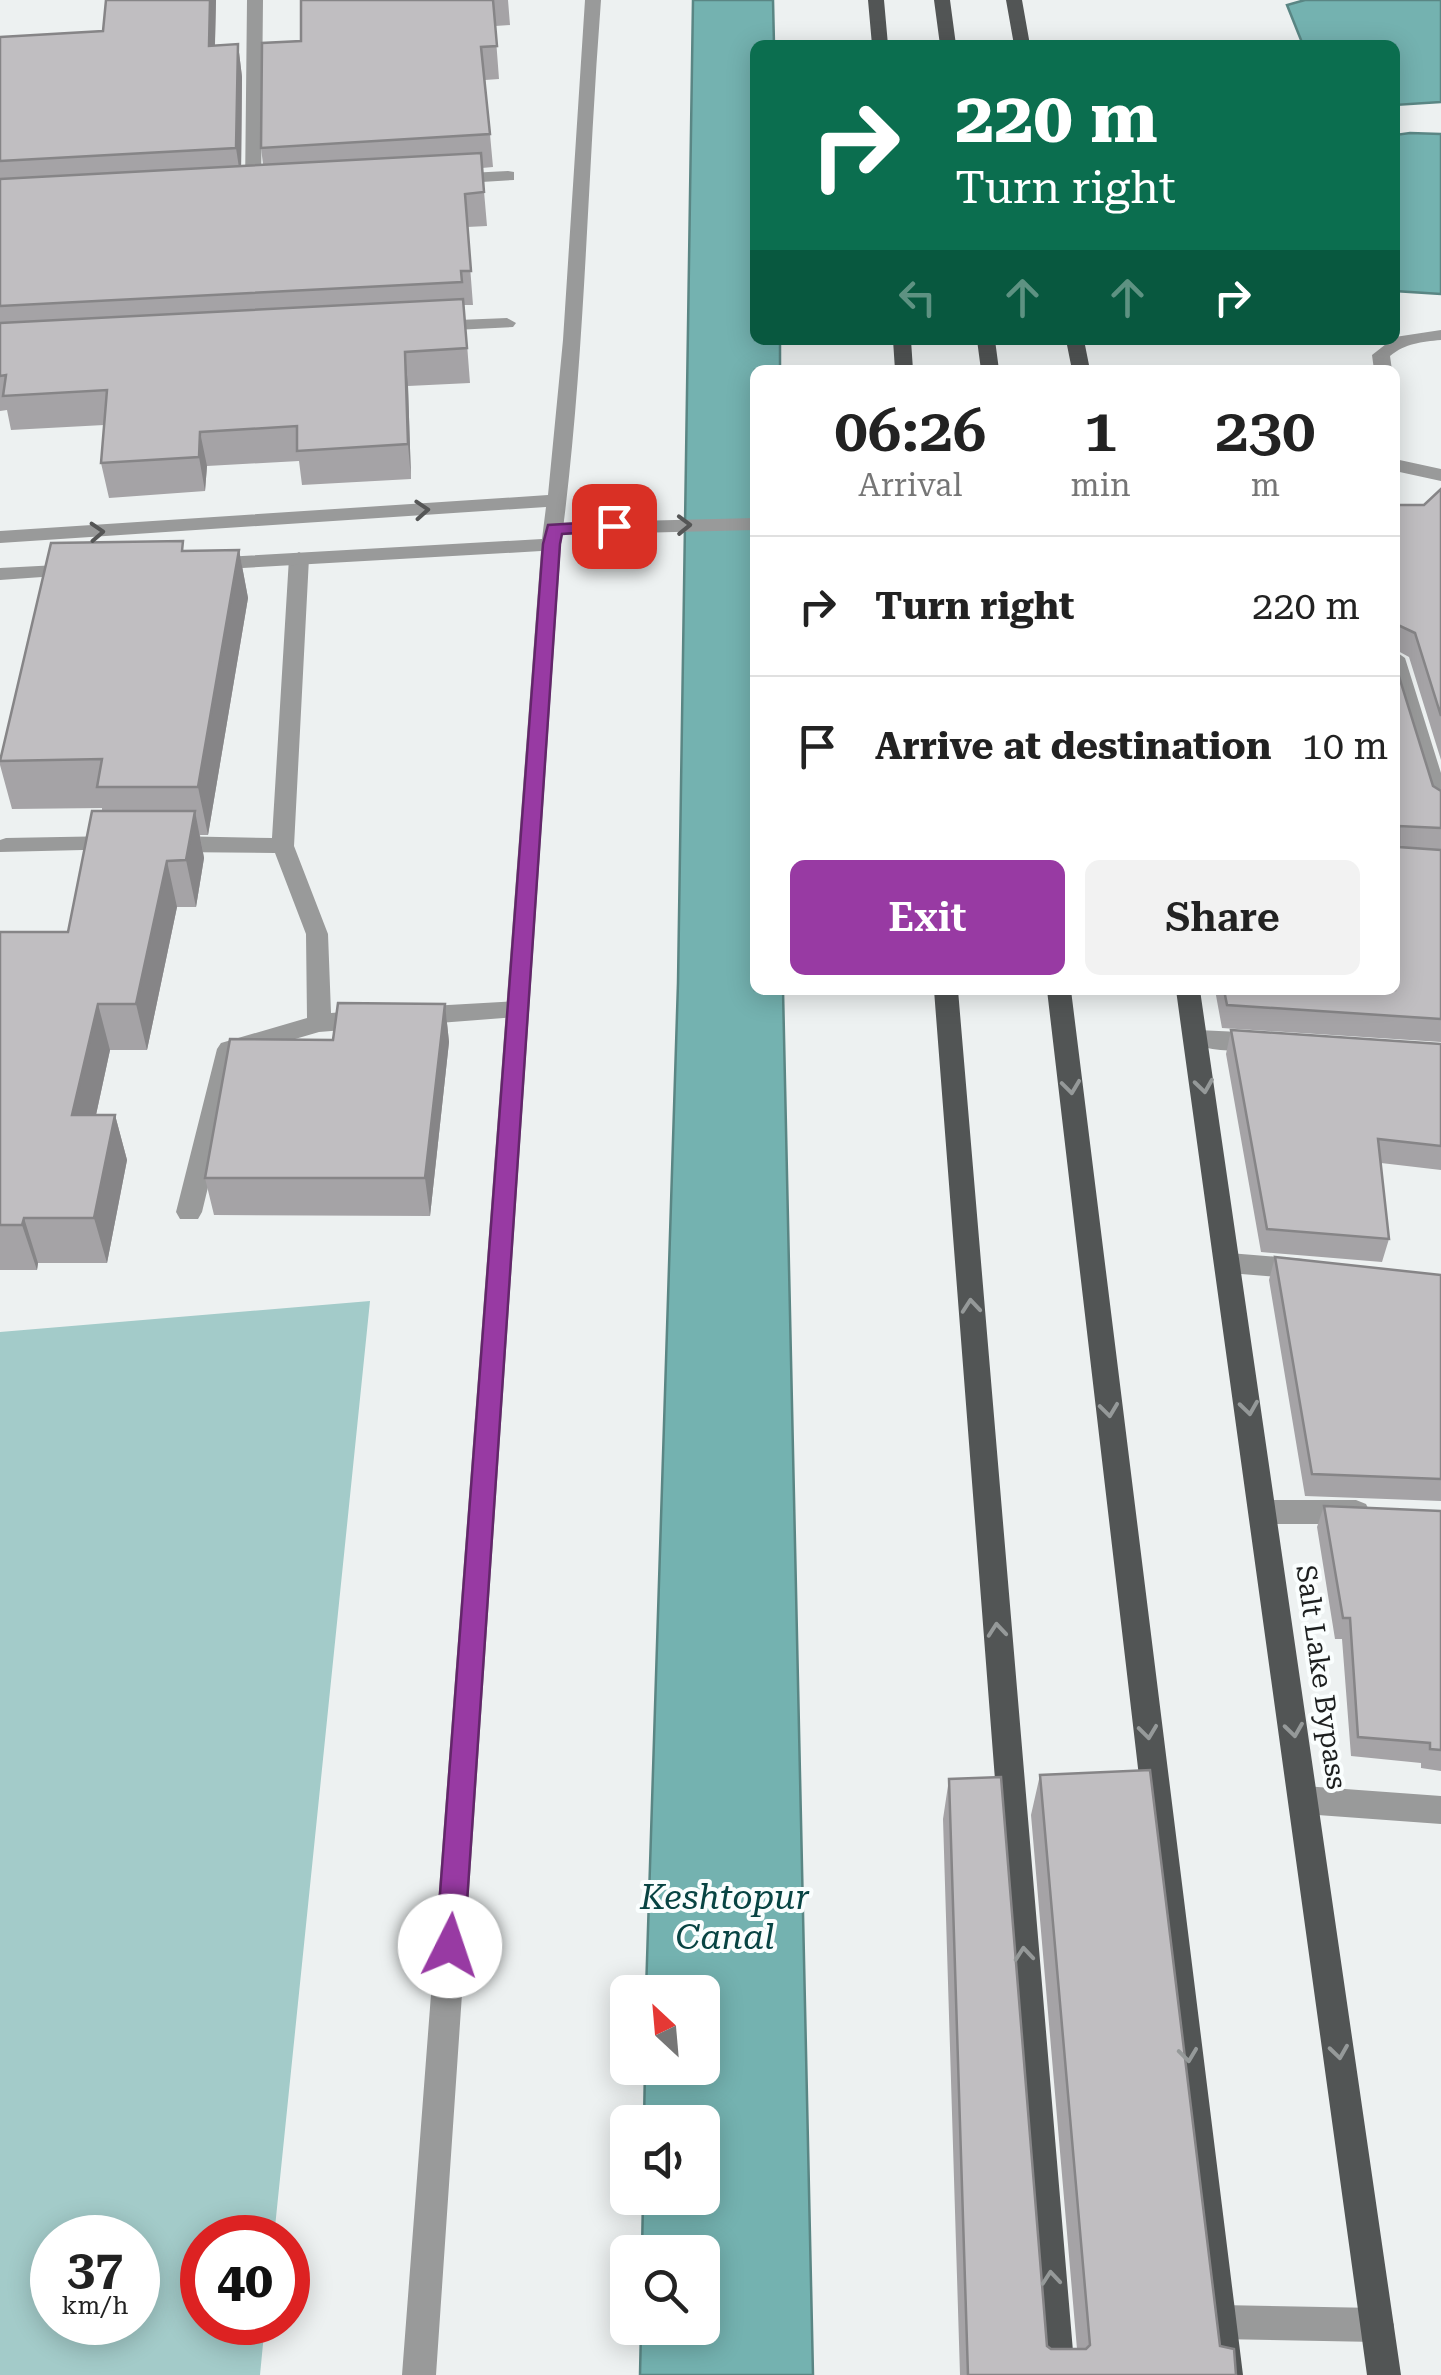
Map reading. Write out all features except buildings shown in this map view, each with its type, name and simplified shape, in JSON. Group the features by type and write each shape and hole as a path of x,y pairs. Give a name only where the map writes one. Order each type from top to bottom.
{"main road":[{"path":"876,0 880,40"},
{"path":"942,0 947,40"},
{"path":"1014,0 1021,40"},
{"path":"946,995 1058,2375"},
{"path":"1060,995 1226,2375"},
{"name":"Salt Lake Bypass","path":"1189,995 1384,2375"}],"street":[{"path":"254,0 257,90 244,190 273,188"},
{"path":"419,2375 593,0"},
{"path":"430,180 508,176"},
{"path":"412,328 507,322"},
{"path":"1400,340 1441,335"},
{"path":"1400,467 1441,475"},
{"path":"0,537 559,500"},
{"path":"186,565 553,536 614,526 750,524"},
{"path":"299,558 284,846 317,934 319,1022"},
{"path":"0,574 93,570"},
{"path":"1400,674 1441,808"},
{"path":"6,846 284,846"},
{"path":"189,1212 230,1049 319,1022 518,1010"},
{"path":"1197,1039 1290,1044"},
{"path":"1228,1263 1325,1271"},
{"path":"1264,1512 1376,1513"},
{"path":"1304,1800 1441,1810"},
{"path":"1220,2322 1378,2325"}],"shaded area":[{"path":"370,1301 276,2215 180,2215 180,2345 263,2345 260,2375 0,2375 0,1332"}],"water":[{"name":"Keshtopur Canal","path":"693,0 773,0 774,40 750,40 750,345 780,345 780,365 750,365 750,995 783,995 813,2375 640,2375 641,2345 720,2345 720,2235 642,2235 643,2215 720,2215 720,2105 644,2105 645,2085 720,2085 720,1975 647,1975 678,983"},
{"path":"1305,0 1441,0 1441,102 1400,105 1400,40 1301,40 1287,5"},
{"path":"1400,134 1441,134 1441,294 1400,291"}],"route":[{"path":"450,1946 552,544 554,528 614,526"}]}
